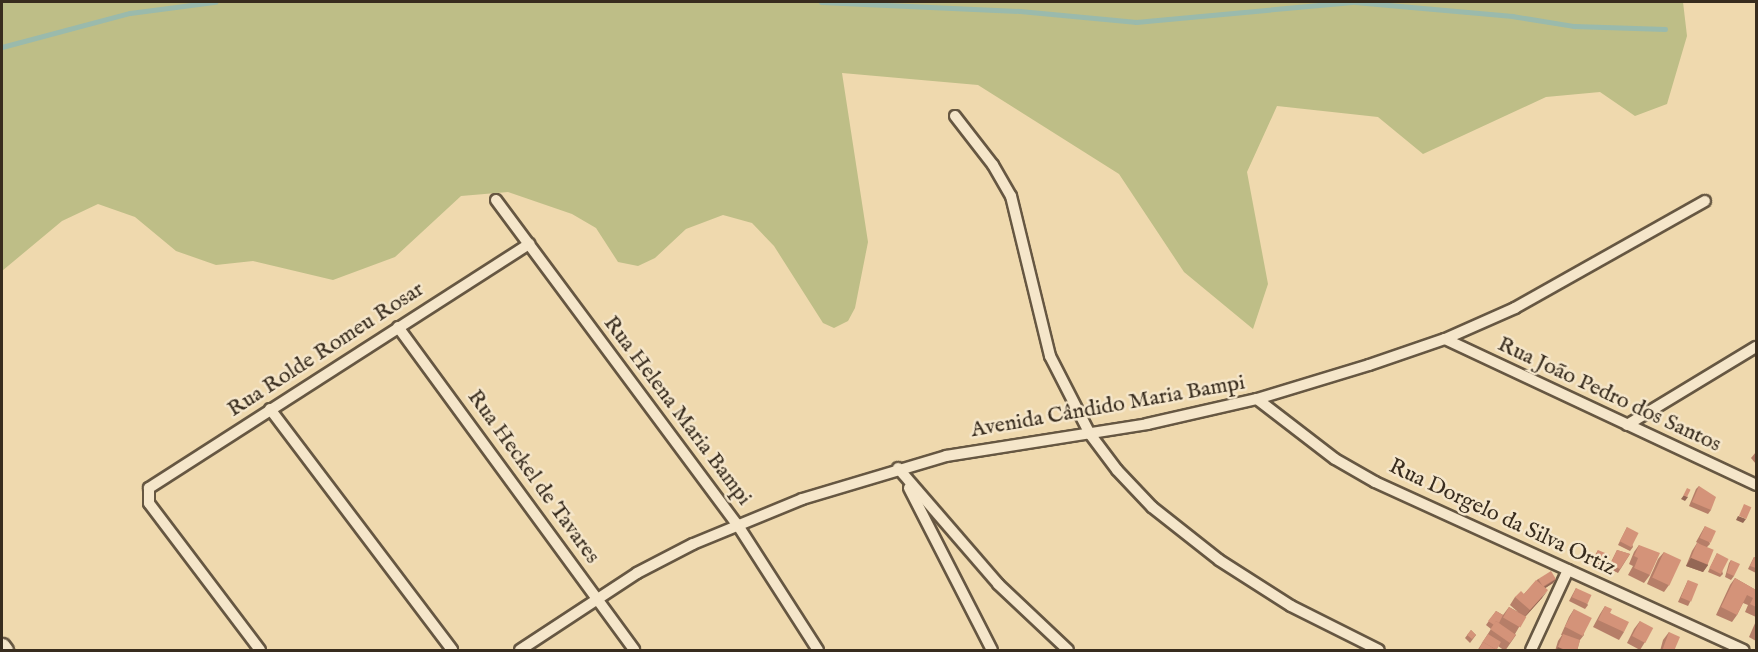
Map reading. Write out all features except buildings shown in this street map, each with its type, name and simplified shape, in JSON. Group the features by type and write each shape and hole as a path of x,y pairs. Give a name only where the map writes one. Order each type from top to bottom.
{"main road":[{"path":"2,646 5,651"}],"street":[{"path":"955,116 993,165 1011,196 1050,356 1090,434 1152,507 1219,560 1291,606 1379,651"},
{"name":"Rua Helena Maria Bampi","path":"496,200 737,524 818,651"},
{"name":"Avenida Cândido Maria Bampi","path":"520,651 597,597 737,524 898,468 946,456 1090,434 1257,399 1445,339 1515,308 1705,201"},
{"name":"Rua Rolde Romeu Rosar","path":"260,651 149,503 146,493 154,483 529,244"},
{"name":"Rua Heckel de Tavares","path":"399,327 634,651"},
{"name":"Rua João Pedro dos Santos","path":"1445,339 1756,485"},
{"path":"1627,424 1756,347"},
{"name":"Rua Dorgelo da Silva Ortiz","path":"1257,399 1335,459 1375,482 1743,651"},
{"path":"270,409 452,651"},
{"path":"898,468 992,651"},
{"path":"898,468 998,584 1068,651"},
{"path":"1531,651 1568,570"}],"green space":[{"path":"2,2 1683,2 1687,36 1667,104 1635,116 1600,92 1546,97 1423,154 1378,117 1277,106 1247,172 1268,284 1253,329 1184,272 1119,174 978,85 842,73 868,242 855,308 848,321 834,328 823,323 774,246 752,223 723,215 686,229 655,258 638,266 618,262 596,228 572,214 508,192 461,196 395,257 333,280 253,261 216,265 176,251 135,217 98,204 62,221 2,271"}],"waterway":[{"path":"2,47 130,13 215,2"},
{"path":"821,2 1020,11 1136,22 1352,2"},
{"path":"1355,2 1512,16 1574,26 1665,29"}]}
